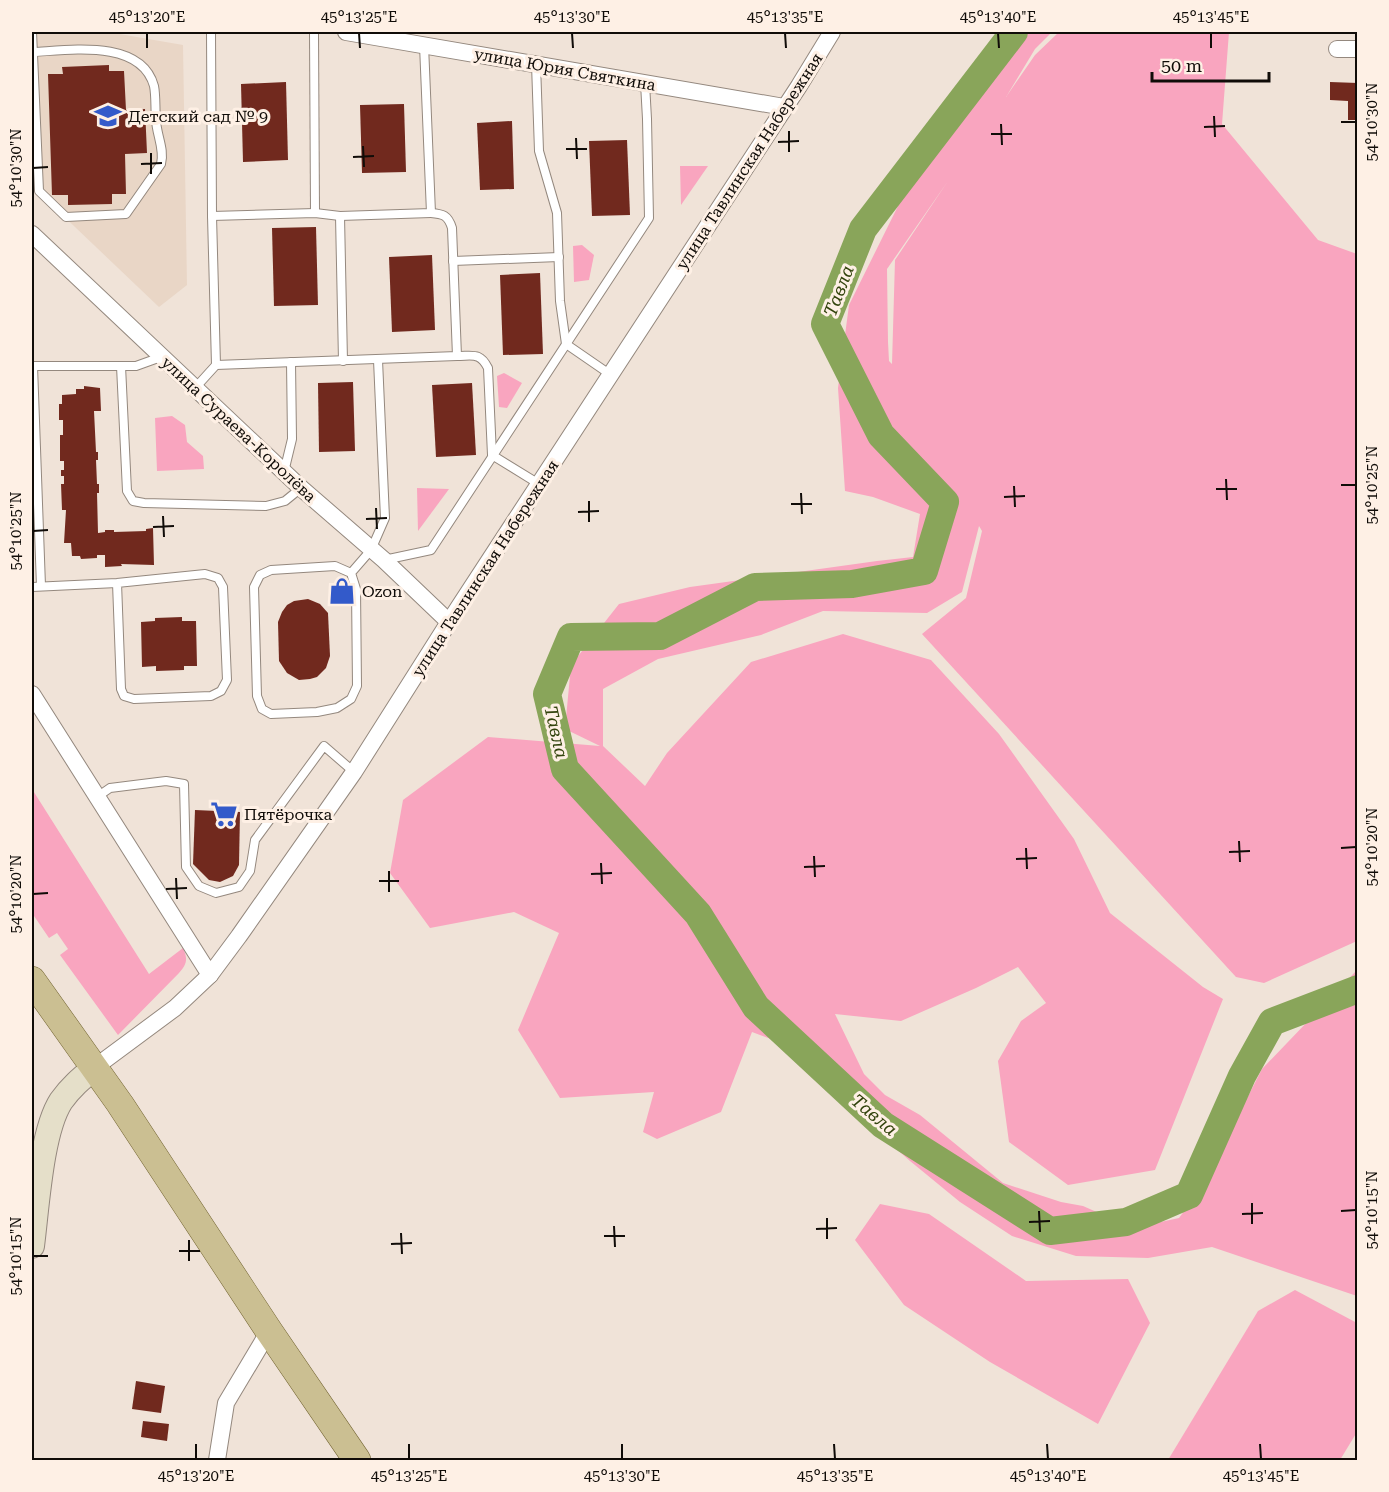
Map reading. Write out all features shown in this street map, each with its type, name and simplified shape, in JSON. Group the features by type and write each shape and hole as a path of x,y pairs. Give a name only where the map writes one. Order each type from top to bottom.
{"main road":[{"path":"32,980 94,1068 357,1461"}],"street":[{"name":"улица Юрия Святкина","path":"346,32 784,107"},
{"name":"улица Тавлинская Набережная","path":"94,1068 176,1008 210,975 354,772 832,32"},
{"path":"1337,49 1358,49"},
{"name":"улица Сураева-Королёва","path":"32,234 301,488 449,622"},
{"path":"32,694 210,975"},
{"path":"32,1246 33,1222 45,1146 52,1122 60,1102 76,1083 94,1068"},
{"path":"217,1461 226,1403 269,1331"}],"lane":[{"path":"32,32 39,191 66,217 126,214 160,164 163,154 156,133 154,87 146,70 127,57 102,49 34,52"},
{"path":"196,387 216,365 211,32"},
{"path":"314,32 315,213"},
{"path":"424,45 431,213"},
{"path":"536,64 539,152 557,213 562,326 566,344 610,375"},
{"path":"351,573 377,555 431,550 649,218 645,83"},
{"path":"212,216 315,213 340,216 443,214 449,219 452,228 457,356"},
{"path":"340,216 343,361"},
{"path":"453,261 559,257"},
{"path":"216,365 476,355 484,359 488,368 492,455"},
{"path":"42,586 34,456 32,366 136,366 161,357"},
{"path":"377,555 385,518 378,360"},
{"path":"284,472 292,439 291,362"},
{"path":"122,366 127,491 133,501 266,506 285,501 301,488"},
{"path":"492,455 539,484"},
{"path":"335,566 351,573 356,589 357,686 351,699 337,708 317,712 271,714 262,709 257,696 254,586 260,575 272,570 335,566"},
{"path":"32,586 117,583 205,574 218,578 223,587 227,680 221,691 211,696 134,699 124,696 121,689 117,583"},
{"path":"97,797 110,788 166,781 184,784 186,867 199,886 216,893 239,887 250,871 255,840 324,746 354,772"}],"shaded area":[{"name":"Детский сад № 9","path":"32,32 108,32 183,45 187,285 159,307 32,186"},
{"path":"1001,32 1052,32 1035,49 1006,97 1035,55 1059,32 1229,32 1222,124 1318,240 1357,254 1357,941 1264,983 1236,977 922,634 966,598 982,531 979,526 962,592 927,613 823,611 761,635 658,659 603,689 603,746 645,786 667,753 751,662 843,634 931,660 999,734 1074,839 1110,913 1203,987 1223,999 1155,1170 1068,1185 1009,1142 998,1061 1021,1021 1046,1003 1018,967 901,1021 835,1014 864,1074 885,1095 920,1115 1003,1183 1061,1202 1083,1206 1133,1228 1179,1218 1214,1171 1262,1069 1357,970 1357,1296 1212,1247 1148,1258 1076,1256 1012,1236 960,1202 818,1079 826,1059 752,1032 721,1112 657,1139 643,1132 654,1092 560,1098 518,1030 559,933 514,912 430,928 390,873 403,800 488,737 600,746 565,729 571,665 619,604 690,587 913,557 920,514 873,497 845,491 838,388 849,305 899,204 985,49","holes":["948,181 895,260 892,364 889,361 887,269"]},
{"path":"680,166 708,166 681,205"},
{"path":"582,245 594,255 589,280 574,282 573,246"},
{"path":"504,373 522,383 507,408 499,407 497,376"},
{"path":"172,416 185,425 187,442 203,456 204,469 157,471 155,418"},
{"path":"417,488 449,489 418,531"},
{"path":"32,789 149,974 183,948 185,952 186,961 182,970 118,1035 60,955 68,949 57,933 49,938 32,913"},
{"path":"880,1204 929,1214 1026,1281 1128,1279 1150,1323 1098,1424 990,1362 904,1305 855,1240"},
{"path":"1295,1290 1357,1323 1357,1432 1340,1460 1168,1460 1258,1311"}],"building":[{"path":"109,65 109,71 124,71 126,110 145,109 147,153 125,154 126,194 112,194 112,204 68,205 68,195 52,195 48,74 63,74 62,67"},
{"path":"286,82 288,160 243,162 241,84"},
{"path":"1330,82 1358,83 1358,120 1348,120 1348,101 1330,100"},
{"path":"404,104 406,172 362,173 360,105"},
{"path":"512,121 514,189 480,190 477,123"},
{"path":"627,140 630,215 592,216 589,141"},
{"path":"316,227 318,305 274,306 272,228"},
{"path":"432,255 435,330 392,332 389,257"},
{"path":"540,273 543,354 503,355 500,275"},
{"path":"353,382 355,451 319,452 318,383"},
{"path":"472,383 476,455 436,457 432,385"},
{"path":"84,386 100,388 101,411 94,411 96,452 98,452 98,460 96,460 97,484 99,484 99,493 97,493 98,533 105,532 105,530 146,531 146,529 153,528 154,565 121,564 122,566 105,567 105,555 81,559 80,556 72,556 71,543 64,543 66,510 62,510 61,484 64,484 64,476 61,476 61,470 64,470 64,461 60,461 60,435 63,435 63,420 59,420 59,404 62,404 62,395 76,394 76,389 84,389"},
{"path":"308,599 320,604 328,613 330,656 326,668 317,677 299,680 287,673 279,661 278,622 287,605 294,601"},
{"path":"182,617 182,621 196,621 197,666 184,666 184,670 156,671 156,666 142,667 141,622 155,621 155,618"},
{"path":"195,810 240,812 239,865 233,876 220,882 209,880 193,864"},
{"path":"136,1381 165,1386 161,1413 132,1409"},
{"path":"143,1421 169,1424 167,1441 141,1437"}],"waterway":[{"name":"Тавла","path":"1014,32 863,229 825,324 881,435 945,502 924,571 852,584 755,587 660,636 571,637 547,694 565,769 698,914 756,1007 883,1125 1050,1231 1126,1222 1189,1195 1242,1076 1272,1022 1358,989"}],"place":[{"name":"Детский сад № 9","path":"108,116"},
{"name":"Ozon","path":"342,591"},
{"name":"Пятёрочка","path":"224,814"}]}
